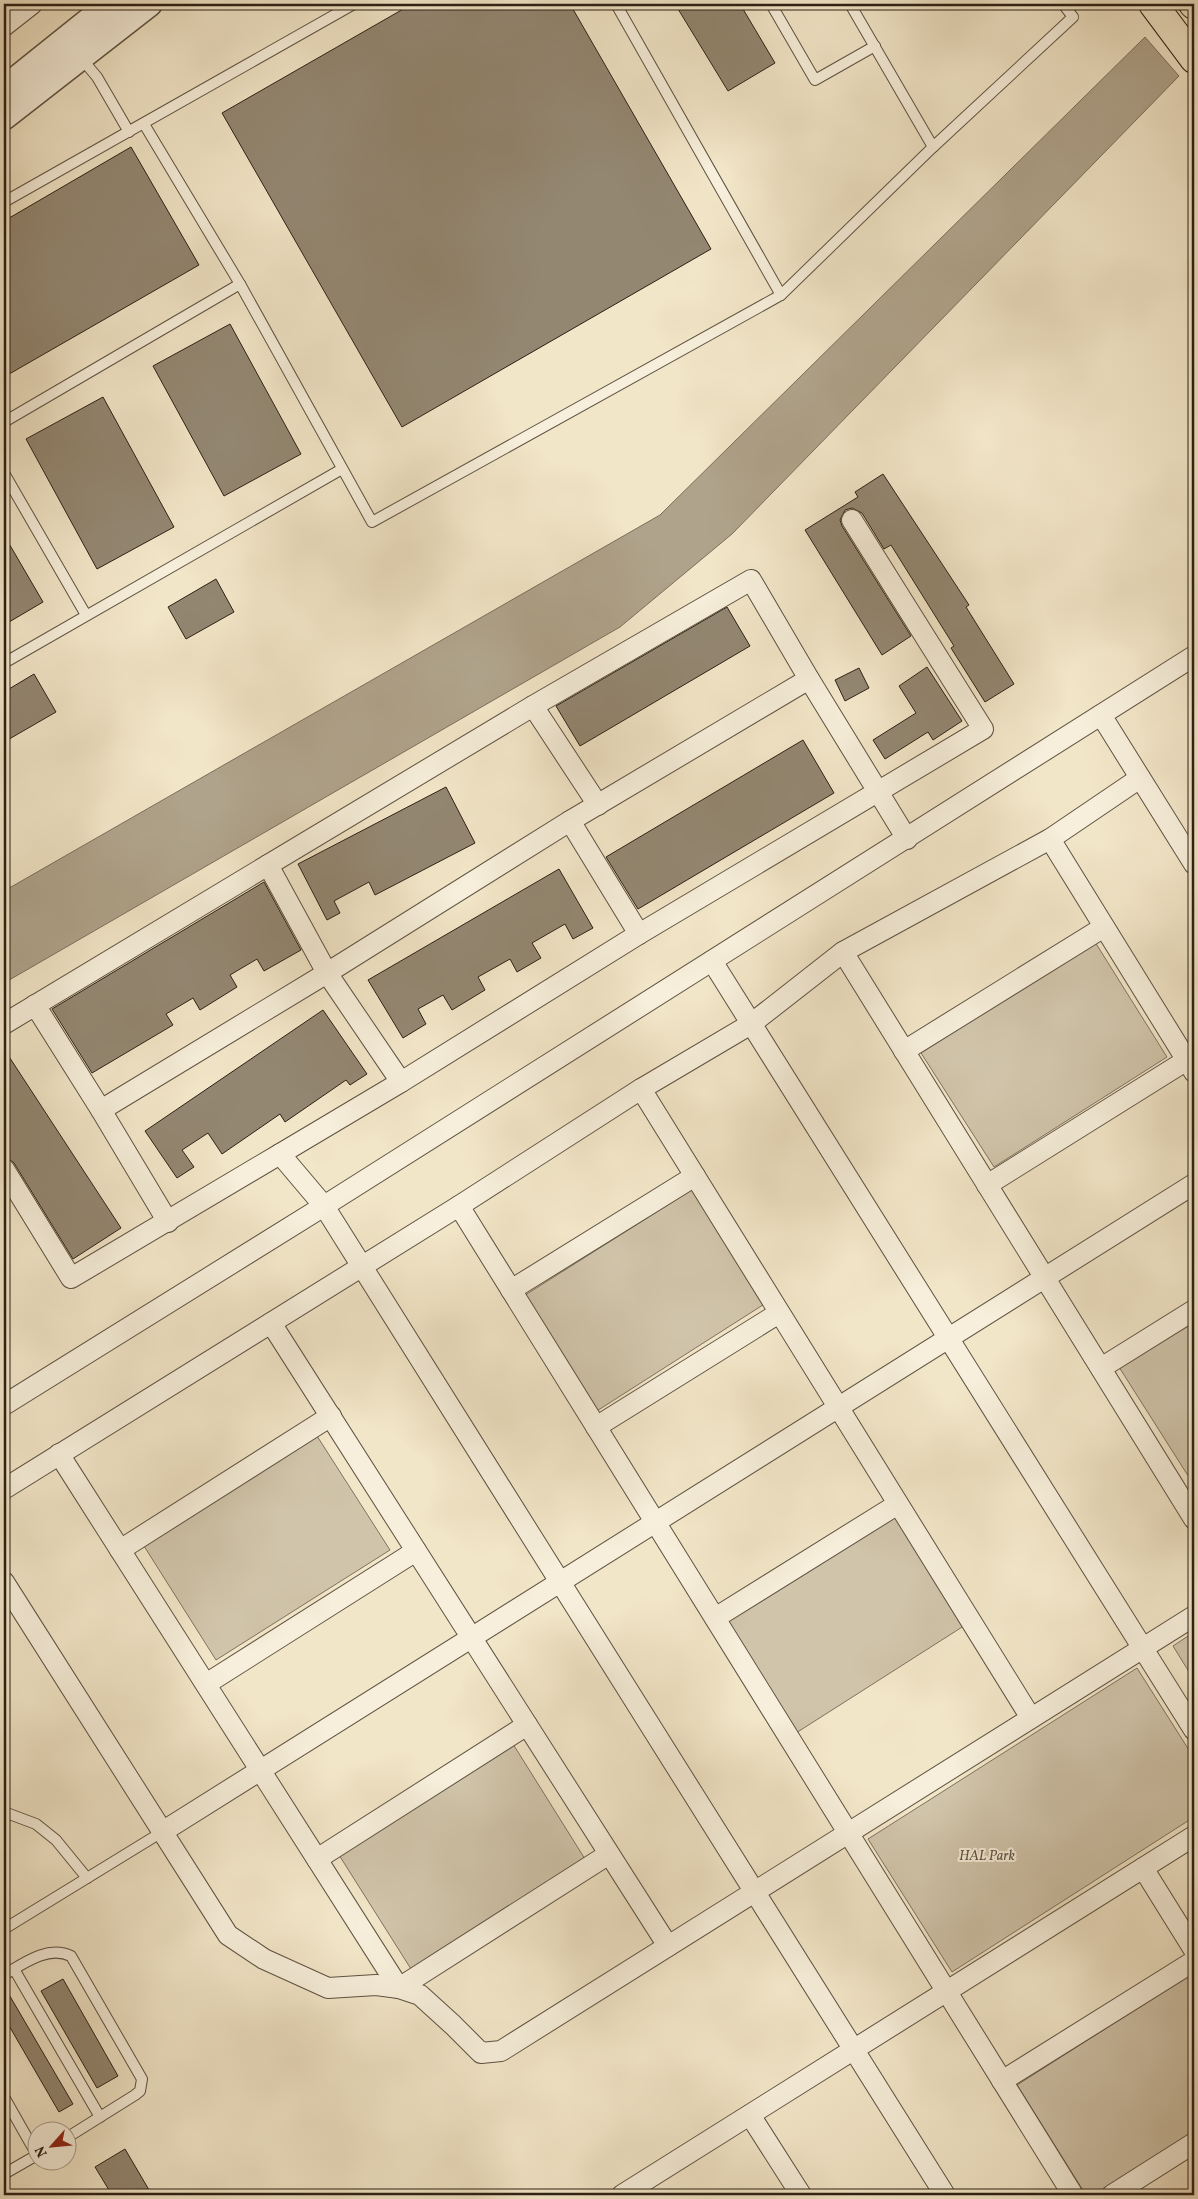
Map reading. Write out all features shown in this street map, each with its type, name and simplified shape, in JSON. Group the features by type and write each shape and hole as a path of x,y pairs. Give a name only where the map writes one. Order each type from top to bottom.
{"main road":[{"path":"1153,4 1194,59"}],"street":[{"path":"4,26 32,4"},
{"path":"4,89 110,4"},
{"path":"4,117 149,4"},
{"path":"4,1169 71,1278 401,1082 639,934 983,729 852,520"},
{"path":"4,1024 533,706 751,580 906,839"},
{"path":"4,1404 324,1206 1194,656"},
{"path":"102,1110 327,973 570,820 809,679"},
{"path":"533,706 598,804"},
{"path":"1101,716 1194,864"},
{"path":"4,1489 459,1206 641,1089 752,1024 843,952 1050,839 1140,778"},
{"path":"570,820 639,934"},
{"path":"987,1185 1191,1066 1050,839"},
{"path":"268,866 327,973 401,1082"},
{"path":"904,1052 1104,927"},
{"path":"843,952 1100,1368 1188,1494 1194,1519"},
{"path":"712,961 1194,1730"},
{"path":"35,1006 102,1110 168,1222"},
{"path":"641,1089 1031,1718"},
{"path":"280,1154 324,1206 945,2195"},
{"path":"511,1290 694,1176"},
{"path":"162,1832 1194,1184"},
{"path":"459,1206 1073,2195"},
{"path":"1100,1368 1194,1310"},
{"path":"596,1427 779,1313"},
{"path":"271,1323 668,1946"},
{"path":"120,1550 330,1416"},
{"path":"59,1454 399,1988"},
{"path":"715,1618 898,1504"},
{"path":"206,1684 416,1550"},
{"path":"4,1582 228,1936 264,1959 328,1988 376,1985 399,1988 420,1995 454,2025 481,2053 501,2051 1194,1616"},
{"path":"317,1860 527,1725"},
{"path":"622,2195 1194,1836"},
{"path":"399,1988 609,1854"},
{"path":"1143,1868 1194,1950"},
{"path":"1002,2081 1194,1961"},
{"path":"750,2115 801,2195"},
{"path":"1112,2195 1194,2144"}],"lane":[{"path":"4,202 354,4"},
{"path":"616,4 781,295"},
{"path":"771,4 815,80 874,46"},
{"path":"850,4 933,147"},
{"path":"144,124 240,284 372,522 781,295 933,147 1073,16 1063,4"},
{"path":"81,58 96,77 129,132"},
{"path":"4,422 240,284"},
{"path":"4,663 342,469"},
{"path":"4,473 86,615"},
{"path":"4,1812 36,1824 56,1840 87,1878"},
{"path":"4,1929 162,1832"},
{"path":"4,1975 44,1954 62,1952 71,1956 142,2079 140,2091 78,2131"},
{"path":"14,1969 100,2117"},
{"path":"4,2097 28,2138"},
{"path":"4,2174 28,2159"}],"green space":[{"path":"1095,942 1167,1057 994,1167 921,1053"},
{"path":"693,1189 766,1303 592,1414 519,1299"},
{"path":"1194,1320 1194,1480 1192,1482 1119,1367"},
{"path":"317,1436 390,1550 216,1660 144,1546"},
{"path":"898,1508 970,1622 796,1733 724,1619"},
{"path":"1194,1632 1194,1680 1173,1646"},
{"name":"HAL Park","path":"1137,1668 1194,1758 1194,1817 952,1972 868,1839"},
{"path":"513,1744 585,1859 411,1969 339,1855"},
{"path":"1190,1975 1194,1981 1194,2133 1097,2195 1086,2195 1017,2085"}],"shaded area":[{"path":"1145,37 1179,76 732,534 620,627 4,983 4,891 660,515"}],"building":[{"path":"412,4 570,4 711,249 402,427 222,113"},
{"path":"675,4 740,4 775,63 728,91"},
{"path":"131,147 199,265 4,377 4,221"},
{"path":"230,324 301,454 224,496 153,366"},
{"path":"103,397 174,527 97,569 26,439"},
{"path":"883,474 969,605 966,607 1014,684 985,702 951,648 954,646 891,545 884,549 862,513 852,508 845,510 840,520 842,526 911,636 882,655 805,530 858,497 855,492"},
{"path":"4,535 43,602 4,625"},
{"path":"216,579 234,612 186,639 168,607"},
{"path":"727,607 750,646 580,746 556,706"},
{"path":"927,667 962,721 933,740 928,732 885,759 873,740 916,713 899,686"},
{"path":"859,668 869,688 845,701 835,680"},
{"path":"34,674 56,712 4,742 4,692"},
{"path":"803,740 834,793 638,909 606,857"},
{"path":"446,787 475,843 375,895 369,882 334,901 340,913 327,920 298,864"},
{"path":"559,869 593,928 573,939 565,924 532,943 541,958 517,972 510,959 478,977 485,990 452,1010 443,995 418,1009 426,1024 403,1038 368,980"},
{"path":"264,882 301,950 264,971 257,959 230,975 237,987 200,1010 193,998 166,1014 173,1025 92,1073 52,1009"},
{"path":"323,1010 367,1074 350,1085 346,1080 285,1122 280,1114 222,1154 208,1133 182,1150 194,1167 177,1178 145,1131"},
{"path":"4,1049 121,1228 73,1259 14,1163 4,1155"},
{"path":"63,1979 118,2076 97,2088 41,1991"},
{"path":"4,1986 73,2104 59,2112 4,2017"},
{"path":"125,2149 152,2195 112,2195 95,2167"}]}
